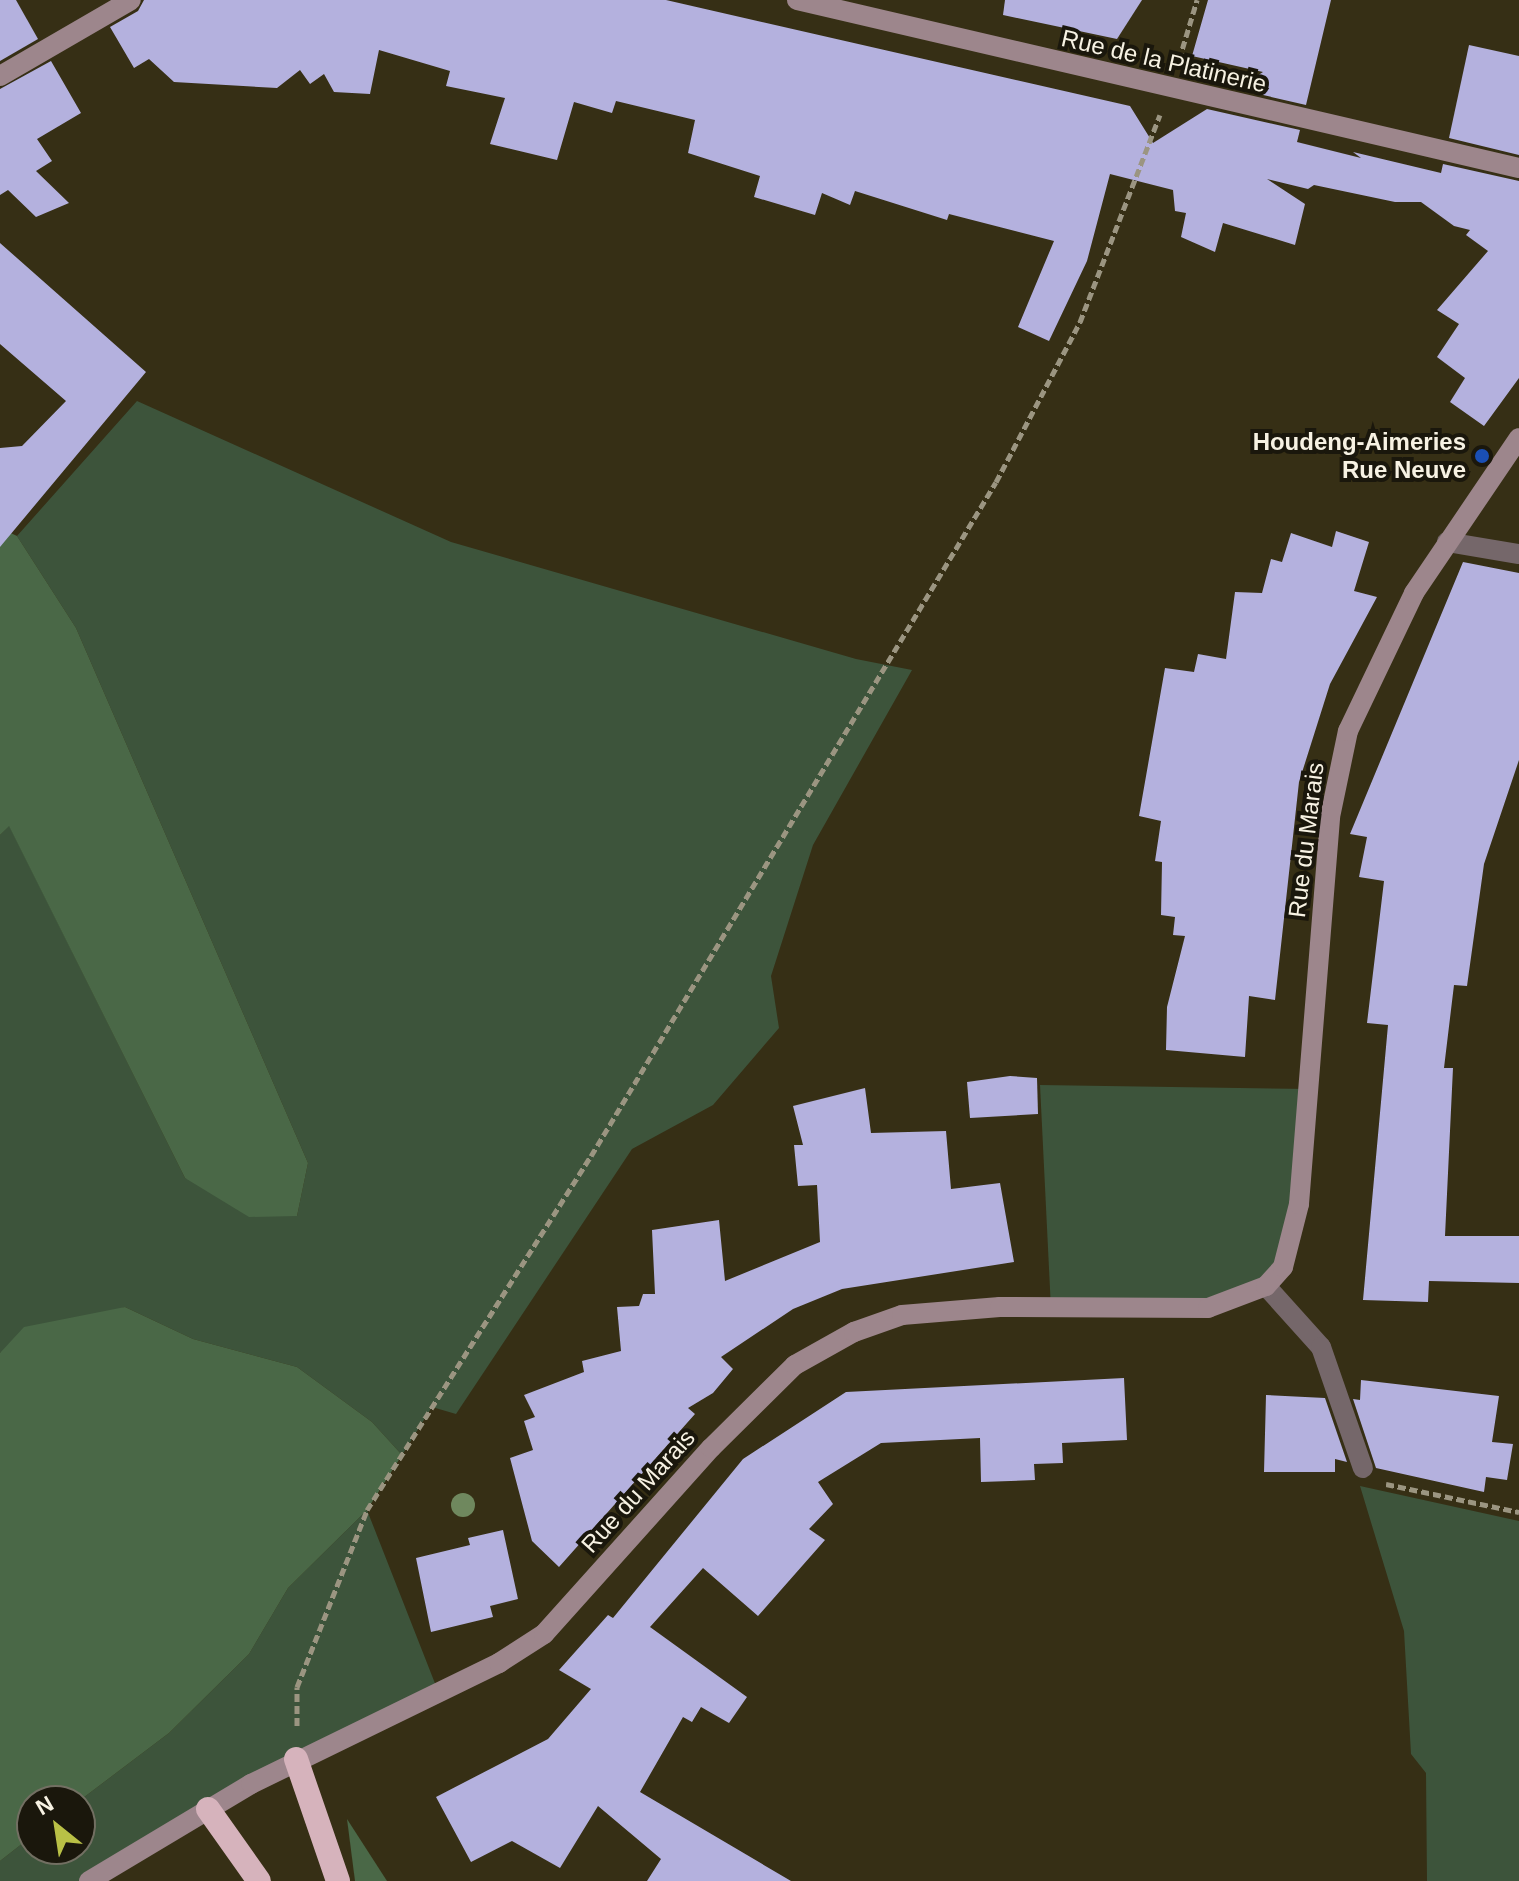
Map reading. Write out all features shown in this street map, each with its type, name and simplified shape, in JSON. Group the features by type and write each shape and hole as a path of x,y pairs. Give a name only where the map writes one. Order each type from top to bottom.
{"highway":[{"path":"296,1759 338,1881"},
{"path":"208,1809 259,1881"}],"street":[{"path":"0,76 131,0"},
{"name":"Rue de la Platinerie","path":"797,0 1170,90 1519,168"},
{"name":"Rue du Marais","path":"89,1881 296,1759 499,1663 544,1634 711,1448 795,1365 854,1332 902,1315 1000,1307 1208,1308 1266,1286 1283,1267 1299,1204 1330,817 1348,731 1385,647 1447,542 1519,438"},
{"path":"1447,542 1519,554"},
{"path":"1266,1286 1321,1347 1363,1468"}],"path":[{"path":"296,1759 297,1687 367,1510 599,1143 996,482 1080,322 1170,90 1197,0"},
{"path":"1363,1468 1381,1483 1519,1512"}],"green space":[{"path":"137,401 451,542 856,659 912,670 813,845 771,976 779,1028 713,1105 632,1149 456,1414 432,1407 402,1455 372,1422 297,1367 193,1339 125,1307 0,1353 0,835 9,825 185,1178 297,1216 308,1163 76,628 17,536"},
{"path":"0,528 17,536 76,628 308,1163 297,1216 249,1217 185,1178 9,826 0,835"},
{"path":"1040,1085 1308,1089 1290,1244 1245,1298 1051,1309"},
{"path":"125,1307 193,1339 297,1367 372,1422 402,1455 367,1510 288,1588 249,1654 169,1733 96,1788 96,1785 16,1785 16,1848 0,1861 0,1353 24,1327"},
{"path":"1360,1486 1519,1521 1519,1881 1427,1881 1426,1773 1411,1754 1404,1631"},
{"path":"367,1510 438,1691 89,1881 0,1881 0,1861 16,1848 16,1865 96,1865 96,1788 169,1733 249,1654 288,1588"},
{"path":"347,1819 387,1881 355,1881"}],"building":[{"path":"0,0 16,0 38,39 0,61"},
{"path":"144,0 666,0 1130,106 1153,143 1207,109 1300,130 1297,142 1361,158 1353,152 1441,173 1443,164 1519,181 1519,378 1484,426 1450,402 1465,378 1437,357 1459,324 1437,310 1488,251 1466,235 1470,230 1454,226 1421,202 1395,202 1314,185 1308,189 1267,179 1305,204 1295,245 1223,223 1215,252 1181,237 1186,213 1175,211 1173,190 1110,174 1087,261 1049,341 1018,327 1054,241 949,214 947,220 855,191 850,205 822,193 815,215 754,197 760,176 688,153 695,120 616,101 612,113 574,102 557,160 490,144 505,98 446,86 450,71 379,50 370,94 334,92 324,74 310,84 300,70 277,88 174,82 149,59 134,68 110,27 138,11"},
{"path":"1005,0 1142,0 1117,39 1003,15"},
{"path":"1208,0 1331,0 1306,105 1237,89 1263,72 1192,56"},
{"path":"1469,45 1519,56 1519,155 1449,138"},
{"path":"51,61 81,113 37,139 52,161 36,171 69,203 36,217 8,190 0,195 0,89"},
{"path":"0,243 146,372 0,547 0,448 22,446 66,401 0,344"},
{"path":"1336,531 1369,542 1354,591 1377,597 1330,684 1299,782 1275,1000 1249,996 1245,1057 1166,1050 1167,1007 1185,936 1173,935 1175,917 1161,915 1162,862 1155,861 1161,821 1139,816 1165,668 1194,672 1198,654 1226,659 1235,592 1262,593 1271,559 1282,562 1291,533 1332,547"},
{"path":"1463,562 1519,573 1519,760 1484,864 1467,986 1454,985 1444,1068 1453,1068 1445,1236 1519,1236 1519,1283 1429,1281 1428,1302 1363,1300 1388,1025 1367,1023 1384,881 1359,877 1367,837 1350,834"},
{"path":"1010,1076 1037,1078 1038,1114 970,1118 967,1082"},
{"path":"865,1088 871,1133 946,1131 951,1189 1000,1183 1014,1262 842,1289 793,1309 721,1357 733,1369 713,1393 688,1408 695,1414 559,1567 532,1541 510,1458 533,1450 524,1421 535,1417 524,1395 584,1372 582,1361 621,1351 617,1307 639,1306 643,1294 655,1294 652,1230 719,1220 725,1281 820,1242 817,1185 798,1186 794,1145 803,1145 793,1106"},
{"path":"1124,1378 1127,1440 1062,1443 1063,1463 1034,1464 1035,1480 981,1482 980,1438 881,1443 818,1482 833,1504 809,1529 825,1540 758,1616 703,1568 650,1627 747,1697 729,1723 701,1707 692,1722 683,1717 640,1792 791,1881 647,1881 661,1859 598,1806 560,1868 512,1841 471,1862 436,1797 548,1739 591,1689 559,1670 608,1615 613,1618 743,1459 846,1392"},
{"path":"1361,1380 1499,1396 1492,1442 1513,1444 1507,1480 1486,1477 1484,1492 1376,1468 1353,1399 1360,1400"},
{"path":"1266,1395 1325,1398 1347,1462 1335,1459 1335,1472 1264,1472"},
{"path":"503,1530 518,1599 490,1606 493,1617 431,1632 416,1558 470,1545 468,1538"}],"place":[{"name":"Houdeng-Aimeries Rue Neuve","path":"1482,456"}]}
